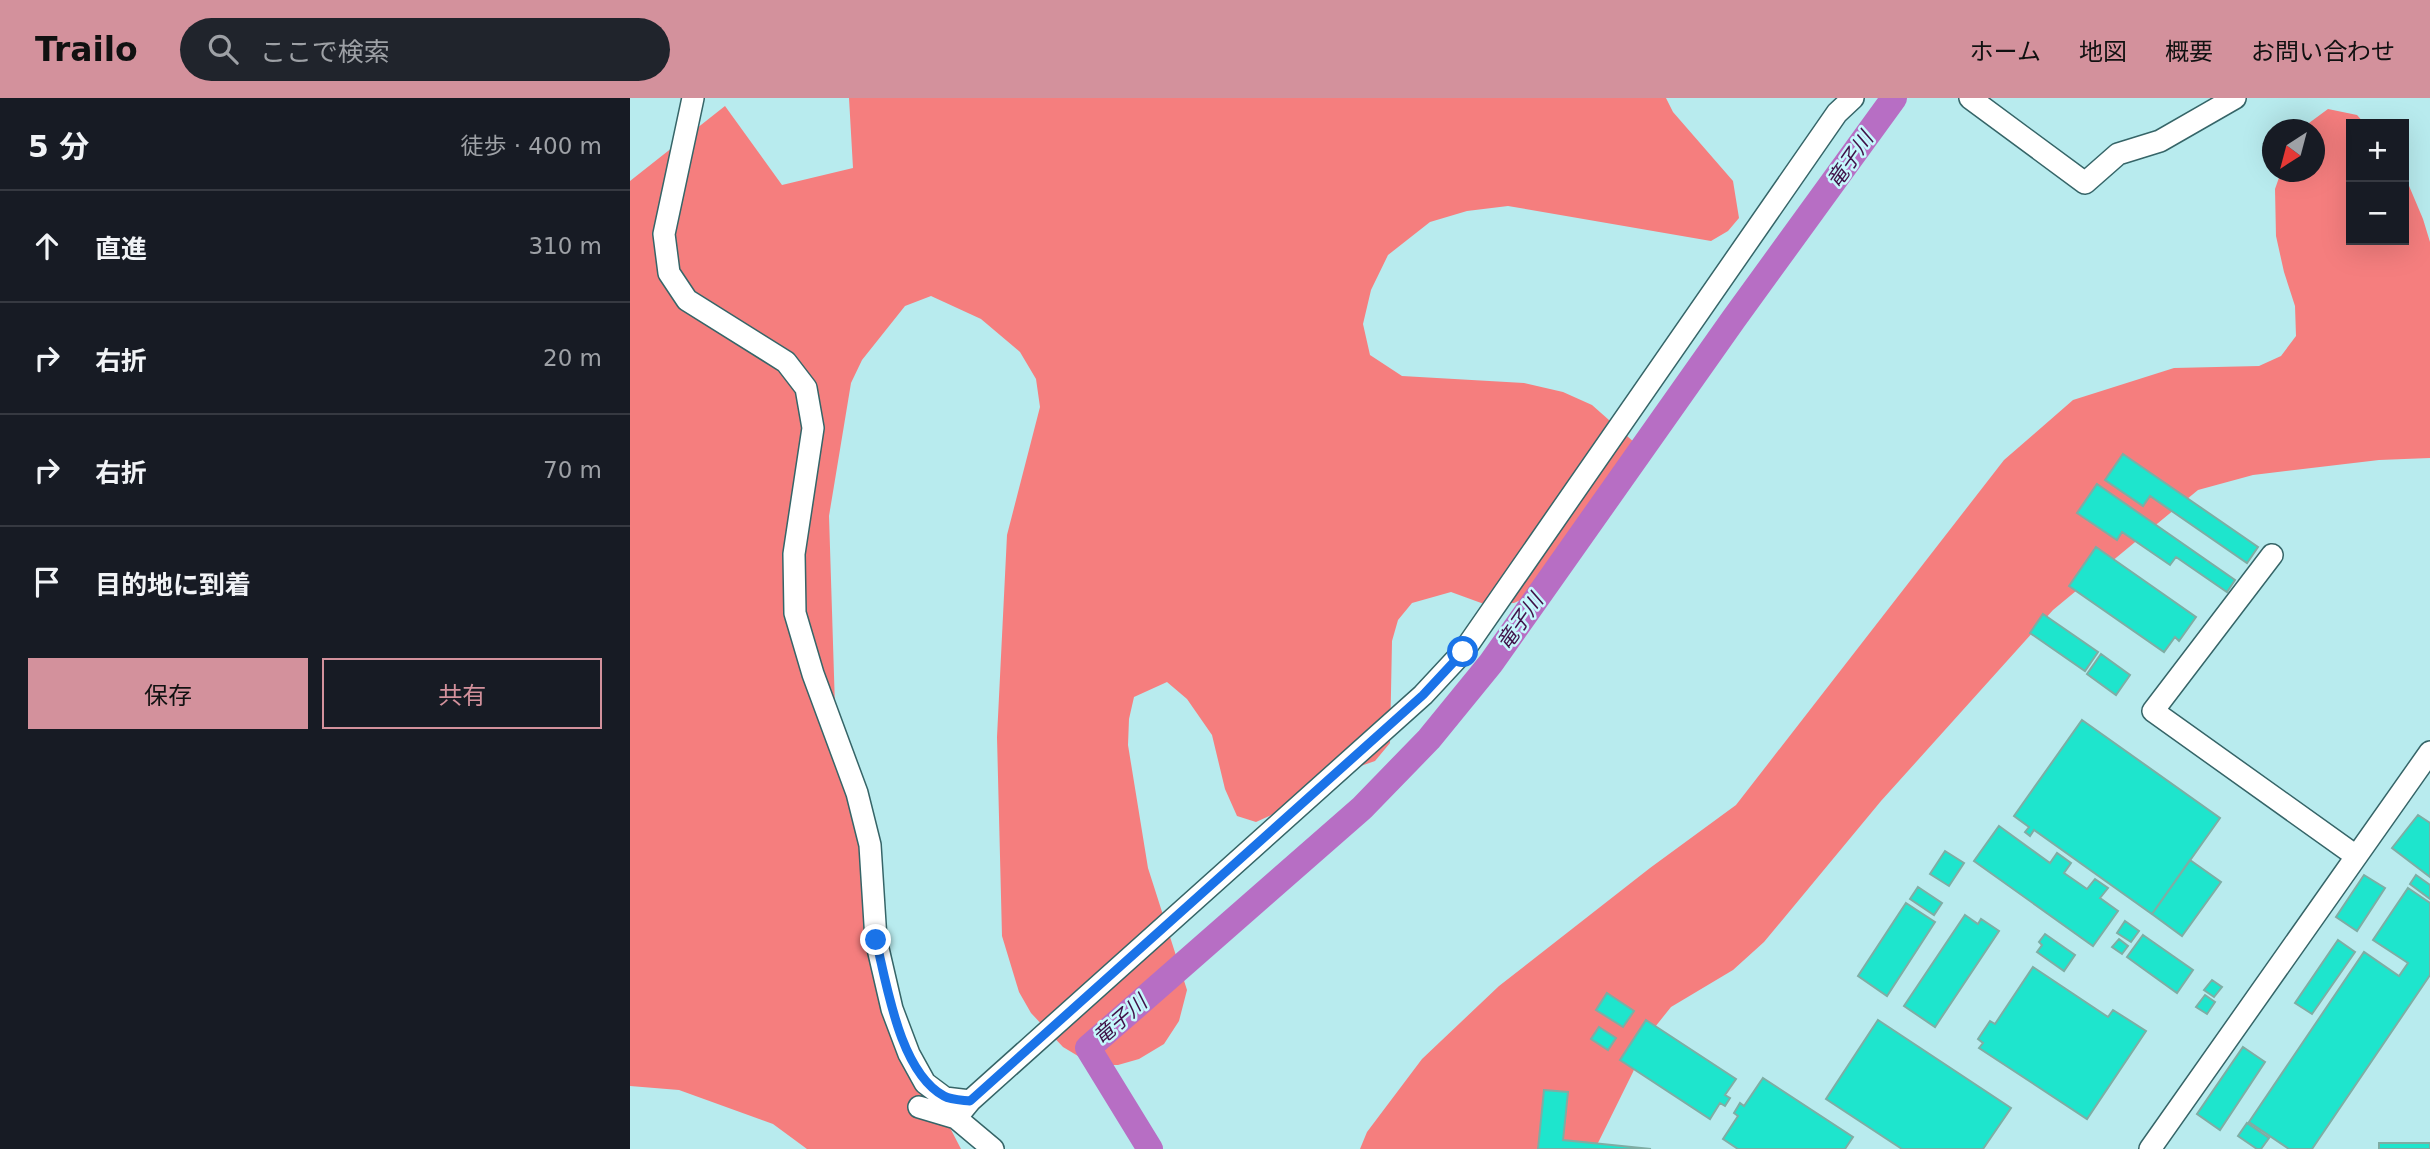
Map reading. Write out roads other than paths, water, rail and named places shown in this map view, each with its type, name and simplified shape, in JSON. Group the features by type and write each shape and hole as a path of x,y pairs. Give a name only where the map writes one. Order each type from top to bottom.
{"street":[{"path":"692,98 664,234 668,272 687,300 786,362 806,388 813,428 794,554 795,613 813,674 857,793 870,845 876,940 892,1009 909,1054 925,1083 946,1098 970,1101"},
{"path":"956,1118 970,1101 1423,695 1463,652 1837,113 1853,98"},
{"path":"1969,98 2085,183 2118,155 2160,141 2235,98"},
{"path":"2272,555 2153,711 2356,856"},
{"path":"2150,1149 2430,752"},
{"path":"919,1107 956,1118 993,1149"}],"waterway":[{"name":"竜子川","path":"1150,1149 1088,1048 1362,808 1429,739 1491,663 1733,320 1894,98"}]}
